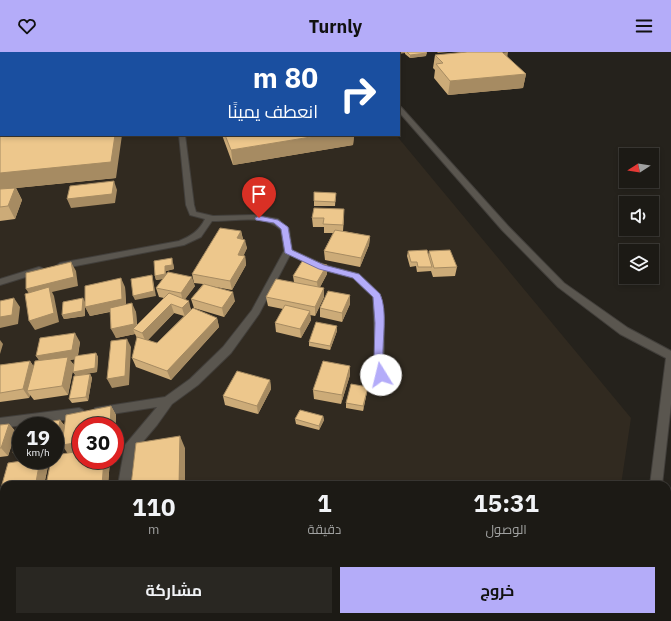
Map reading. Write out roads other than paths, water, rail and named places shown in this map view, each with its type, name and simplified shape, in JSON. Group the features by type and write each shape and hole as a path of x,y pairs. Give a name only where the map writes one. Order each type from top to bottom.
{"street":[{"path":"400,109 505,228 561,285 624,331 671,356 656,481"},
{"path":"125,481 129,449 153,422 168,401 194,382 227,350 256,312 288,252 285,229 276,221 259,218 210,219 193,213 190,205 182,136"},
{"path":"0,282 42,270 181,243 195,238 203,232 210,219"},
{"path":"288,252 322,267 356,276 377,296 380,323 378,359 381,375"},
{"path":"0,423 168,401"}]}
